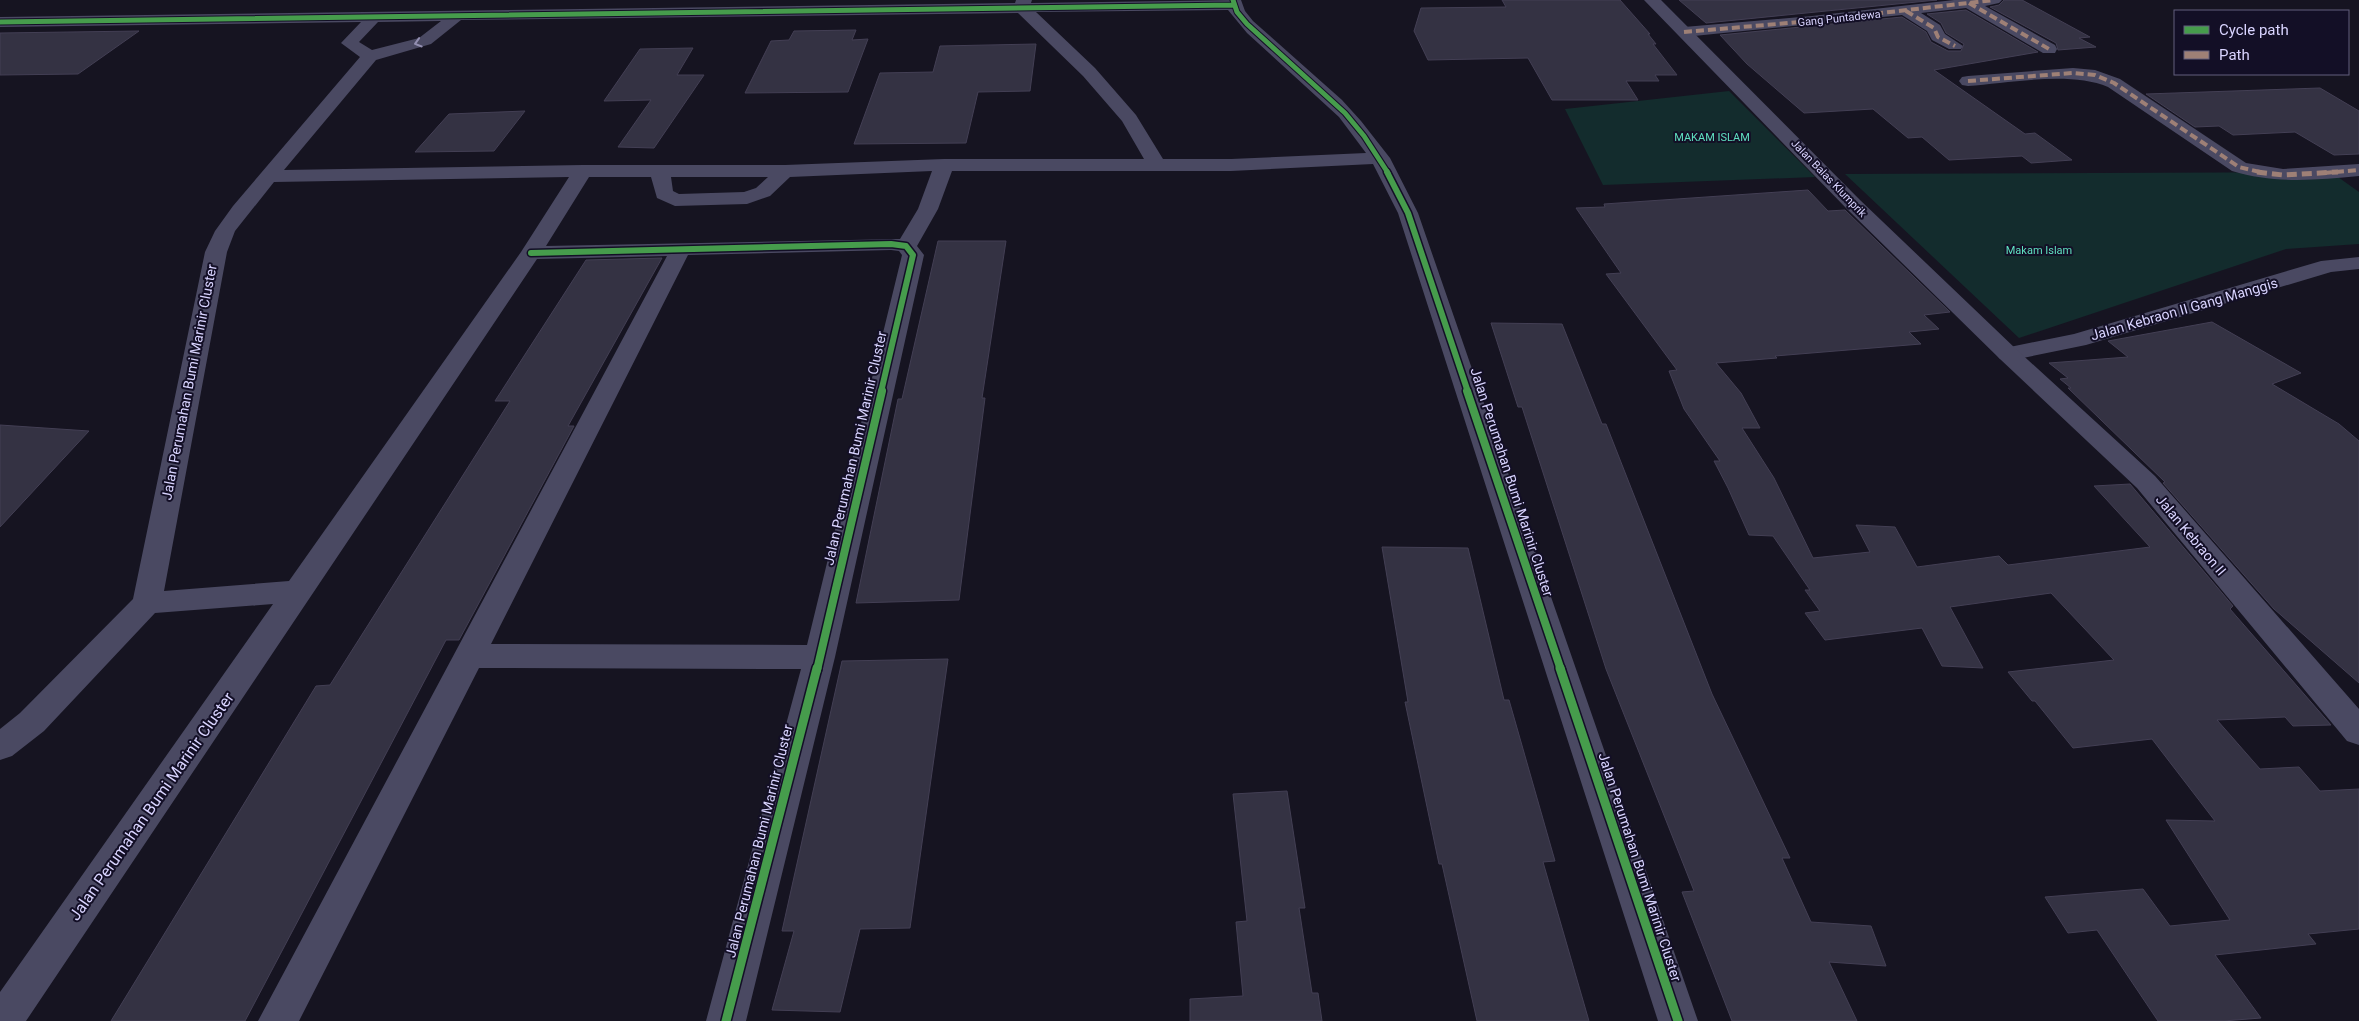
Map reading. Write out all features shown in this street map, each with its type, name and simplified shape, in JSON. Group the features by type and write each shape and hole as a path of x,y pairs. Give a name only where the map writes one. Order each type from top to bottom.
{"street":[{"path":"640,13 651,0"},
{"name":"Jalan Balas Klumprik","path":"1652,0 1853,204 2008,354"},
{"name":"Gang Puntadewa","path":"1684,32 1906,11 1994,0"},
{"name":"Jalan Perumahan Bumi Marinir Cluster","path":"0,22 1233,2 1281,57 1344,112 1380,158 1395,185 1422,250 1678,1021"},
{"path":"1969,3 2049,49"},
{"path":"1023,4 1089,72 1130,119 1158,165"},
{"path":"178,19 200,5"},
{"path":"1906,11 1934,28 1938,37 1955,46"},
{"path":"374,16 349,43 370,56 425,41 458,15"},
{"name":"Jalan Perumahan Bumi Marinir Cluster","path":"147,603 216,252 226,230 267,176 370,56"},
{"path":"1968,81 2073,73 2094,75 2114,83 2239,167 2253,172 2315,173 2359,170"},
{"path":"267,176 583,171 785,171 944,165 1232,165 1380,158"},
{"path":"531,253 680,251 890,244 906,246 928,209 944,165"},
{"name":"Jalan Perumahan Bumi Marinir Cluster","path":"2,1021 531,253 583,171"},
{"path":"660,171 664,194 676,200 747,198 763,192 785,171"},
{"name":"Jalan Perumahan Bumi Marinir Cluster","path":"726,1021 820,657 913,255 906,246"},
{"path":"278,1021 680,251"},
{"name":"Jalan Kebraon II Gang Manggis","path":"2008,354 2078,340 2329,266 2359,263"},
{"name":"Jalan Kebraon II","path":"2008,354 2146,482 2359,732"},
{"path":"0,747 32,722 147,603 299,591"},
{"path":"467,656 820,657"}],"green space":[{"name":"MAKAM ISLAM","path":"1729,91 1815,177 1603,185 1565,109"},
{"name":"Makam Islam","path":"2331,172 2359,192 2359,244 2286,249 2019,338 1845,174"}],"building":[{"path":"1502,0 1620,0 1650,34 1648,34 1656,44 1653,44 1677,75 1655,75 1659,81 1626,81 1638,100 1552,100 1528,58 1428,60 1414,31 1421,8 1506,7"},
{"path":"1679,0 1937,0 1706,23"},
{"path":"2004,0 2022,0 2090,37 2079,38 2096,47 2058,50 2056,43 1990,7 1999,5"},
{"path":"1966,10 2038,52 1934,70 2025,134 2035,133 2072,160 2031,163 2022,156 1949,160 1922,137 1908,138 1873,109 1804,113 1747,64 1720,35 1902,17 1926,32 1931,42 1948,51 1961,51 1964,44 1946,33 1941,23 1927,14"},
{"path":"856,30 852,40 868,39 848,92 745,93 771,41 789,40 794,31"},
{"path":"139,31 78,74 0,75 0,33"},
{"path":"1036,44 1030,91 978,92 966,143 854,144 880,73 933,72 940,46"},
{"path":"693,48 677,75 704,75 654,148 618,147 651,100 604,101 640,49"},
{"path":"2320,88 2359,111 2359,154 2334,155 2295,132 2233,135 2219,126 2195,127 2146,94"},
{"path":"525,111 494,151 415,152 449,114"},
{"path":"1808,190 1828,211 1845,210 1950,312 1924,315 1939,329 1909,332 1921,344 1775,356 1777,358 1716,363 1741,393 1760,428 1742,428 1774,478 1813,558 1870,552 1856,525 1895,527 1917,567 1999,556 2008,565 2150,547 2094,486 2130,484 2233,606 2230,609 2331,725 2293,726 2285,717 2217,720 2260,769 2299,767 2320,791 2359,789 2359,929 2308,934 2316,944 2215,955 2261,1018 2223,1021 2158,1021 2097,930 2068,933 2045,897 2143,889 2170,926 2230,920 2166,820 2215,821 2152,739 2073,748 2035,701 2032,701 2008,672 2114,660 2051,593 1950,607 1983,668 1942,666 1922,628 1825,640 1805,613 1820,611 1805,590 1810,590 1773,536 1749,535 1714,461 1720,461 1684,409 1669,371 1677,370 1606,274 1621,273 1576,208 1605,207 1604,204"},
{"path":"938,241 1006,241 982,398 985,398 959,600 856,603 898,399 902,399"},
{"path":"662,258 568,426 574,426 459,640 446,640 245,1021 111,1021 316,686 330,685 510,401 495,401 586,260"},
{"path":"2212,322 2301,373 2272,384 2339,424 2359,441 2359,683 2274,609 2163,483 2165,482 2068,388 2071,388 2060,379 2068,378 2049,363 2128,357 2108,341"},
{"path":"1491,323 1562,324 1602,424 1606,424 1712,694 1790,858 1782,858 1811,922 1871,926 1886,966 1829,962 1857,1021 1732,1021 1682,892 1694,891 1606,669 1522,407 1518,407"},
{"path":"0,425 89,431 0,527"},
{"path":"1382,547 1468,548 1504,700 1509,700 1555,861 1543,862 1589,1021 1477,1021 1442,864 1439,864 1405,702 1408,702"},
{"path":"948,659 910,928 860,929 840,1012 772,1010 794,931 782,931 842,661"},
{"path":"1287,791 1305,908 1299,908 1312,993 1318,993 1322,1021 1190,1021 1190,999 1243,996 1236,922 1247,921 1233,794"}],"marked path":[{"path":"1684,32 1812,21 1994,0"},
{"path":"1969,3 2049,49"},
{"path":"1906,11 1934,28 1938,37 1955,46"},
{"path":"1968,81 2073,73 2095,75 2114,83 2239,167 2268,174 2283,175 2359,170"}],"cycle path":[{"path":"1233,0 1237,12 1247,24 1287,62 1336,104 1355,124 1380,160 1408,213 1678,1021"},
{"path":"0,22 1233,5"},
{"path":"531,253 891,244 906,246 913,255 820,657 726,1021"}]}
